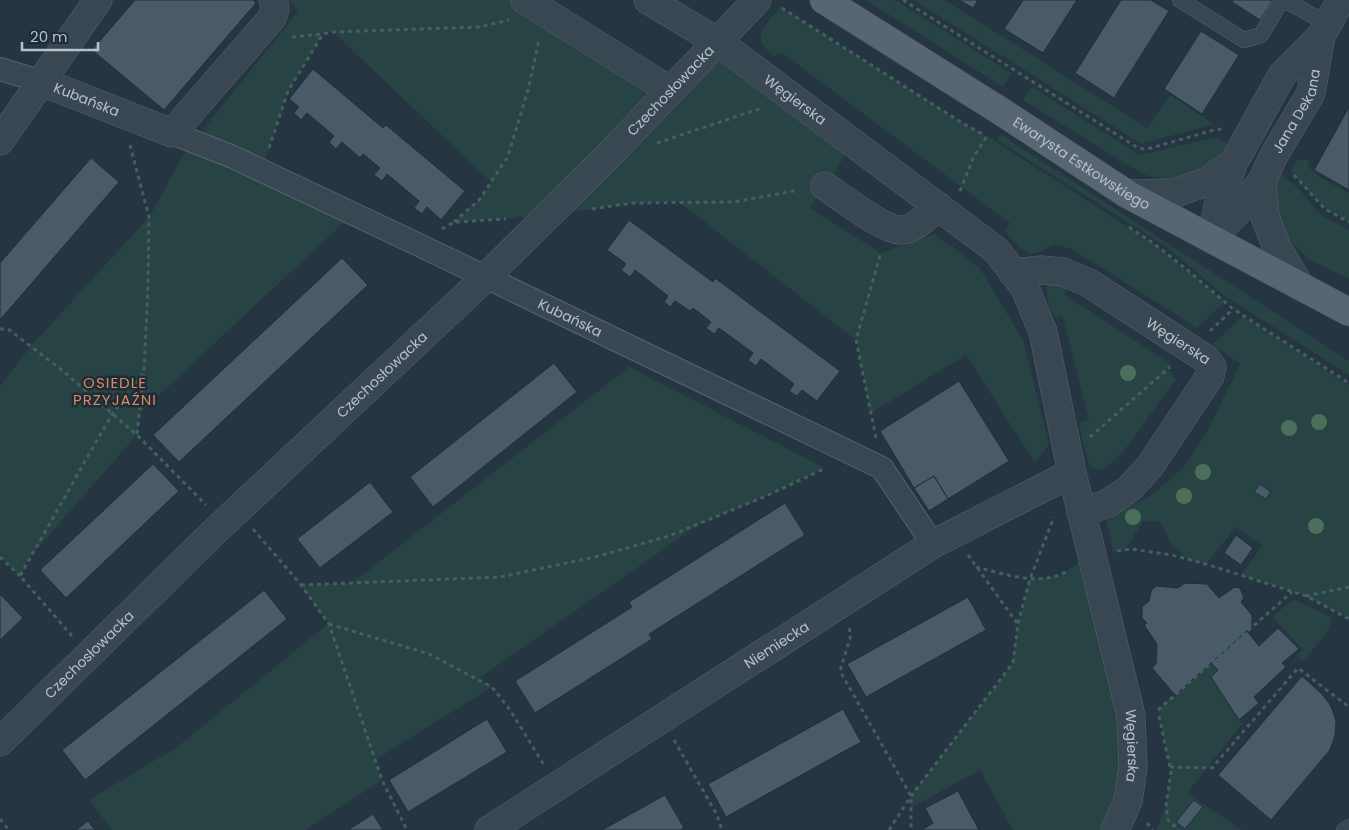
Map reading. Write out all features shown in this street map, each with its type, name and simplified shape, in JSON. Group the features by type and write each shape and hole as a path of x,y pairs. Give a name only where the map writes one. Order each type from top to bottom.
{"main road":[{"name":"Ewarysta Estkowskiego","path":"824,0 1010,117 1127,194 1349,312"}],"street":[{"path":"0,141 98,0"},
{"path":"172,133 272,18 275,9 273,0"},
{"name":"Węgierska","path":"648,0 718,42 996,250 1025,288 1043,332 1070,465 1131,716 1133,768 1128,801 1115,830"},
{"name":"Jana Dekana","path":"1211,239 1219,202 1234,162 1282,75 1324,30 1341,0"},
{"name":"Czechosłowacka","path":"0,742 231,517 548,216 610,155 718,42 769,4"},
{"path":"534,6 671,91"},
{"name":"Jana Dekana","path":"1211,239 1238,211 1262,180 1274,155 1311,93 1324,30"},
{"name":"Kubańska","path":"0,69 42,82 233,157 486,276 855,454 882,468 943,539"},
{"name":"Jana Dekana","path":"1127,194 1175,193 1206,182 1234,162"},
{"path":"1262,180 1265,217 1277,248 1300,286"},
{"path":"824,186 888,228 903,230 918,224 942,209"},
{"name":"Węgierska","path":"1013,272 1041,270 1063,272 1089,283 1210,363 1212,372 1210,376 1150,466 1129,489 1108,503 1082,513"},
{"name":"Niemiecka","path":"489,830 841,603 943,539 1070,465"}],"lane":[{"path":"1180,0 1244,40 1261,35 1280,3 1288,2 1324,30"},
{"path":"1344,830 1349,827"}],"path":[{"path":"904,0 1138,148 1151,148 1214,130 1227,129"},
{"path":"769,4 958,121 988,136 974,156 963,188 942,209"},
{"path":"262,171 288,90 323,34 333,32 480,27 534,6 528,90 508,156 480,199 454,222 417,244"},
{"path":"653,144 671,140 752,111 794,99"},
{"path":"122,113 149,217 144,372 137,435"},
{"path":"1274,155 1325,209 1349,222"},
{"path":"454,222 548,216 632,203 734,202 824,186"},
{"path":"1128,227 1172,258 1234,310 1349,383"},
{"path":"882,468 856,340 888,228"},
{"path":"889,830 910,796 1013,663 1018,623 1030,579 1070,465 1190,349 1234,310"},
{"path":"0,329 8,329 63,371 113,413 231,517 301,585 329,624 382,780 407,830"},
{"path":"20,576 113,413 144,372"},
{"path":"301,585 500,577 595,557 670,536 766,496 855,454"},
{"path":"943,539 976,567 1018,623"},
{"path":"976,567 1030,579 1060,576 1092,553 1131,549 1172,555 1306,596 1349,619"},
{"path":"0,557 20,576 89,655"},
{"path":"1306,596 1349,587"},
{"path":"1179,830 1168,820 1166,806 1170,767 1158,708 1292,592"},
{"path":"841,603 851,634 840,672 910,796 911,830"},
{"path":"329,624 429,654 492,687 510,710 557,786"},
{"path":"1170,767 1212,768 1298,668 1349,707"},
{"path":"662,719 717,815 722,830"},
{"path":"0,819 9,830"}],"green space":[{"path":"286,0 525,0 671,91 718,42 854,143 810,208 881,253 935,234 979,267 1023,340 1049,444 1035,463 966,355 871,413 856,340 679,202 632,203 548,216 454,222 480,199 491,182 333,32 323,34 288,91 262,171 353,214 140,413 137,435 30,557 20,576 0,557 0,386 31,346 149,217 185,152 298,11"},
{"path":"866,0 895,0 1011,73 1003,87"},
{"path":"914,0 945,0 1147,128 1170,95 1214,124 1141,144"},
{"path":"780,7 959,121 987,136 1153,243 1225,302 1197,328 1072,249 1054,244 1042,251 1030,254 1019,247 1005,231 1010,223 782,53 774,56 761,43 761,30"},
{"path":"1032,87 1140,155 1216,137 1228,143 1210,163 1189,175 1164,179 1152,177 1139,172 1023,100"},
{"path":"1000,134 1349,361 1349,375 1222,294 1165,246 997,140"},
{"path":"1307,159 1310,169 1321,178 1349,193 1349,222 1325,209 1290,171 1298,160"},
{"path":"1277,171 1297,187 1321,215 1349,230 1349,279 1308,259 1288,239 1272,203"},
{"path":"1075,277 1064,294 1172,365 1167,369 1176,380 1122,453 1103,470 1090,467 1079,423 1089,420 1062,315 1055,318 1047,298 1047,285 1058,278"},
{"path":"1243,316 1349,385 1349,619 1306,596 1241,575 1262,546 1236,527 1206,564 1187,559 1171,543 1159,521 1143,521 1125,550 1113,551 1106,518 1148,498 1182,469 1206,434 1240,364 1213,344"},
{"path":"629,367 825,468 766,496 701,523 478,679 492,687 375,760 382,780 306,830 112,830 89,800 177,747 328,624 301,585 352,583"},
{"path":"1092,553 1131,716 1115,830 1013,830 980,770 911,808 911,796 1013,663 1018,623 1030,579 1060,576"},
{"path":"1296,600 1333,618 1326,634 1302,662 1297,656 1303,650 1272,617 1290,602"},
{"path":"1211,663 1218,670 1211,677 1242,724 1187,793 1242,830 1156,830 1166,806 1171,772 1158,709"}],"building":[{"path":"135,0 253,0 256,3 164,110 92,50"},
{"path":"959,0 978,0 973,8"},
{"path":"1023,0 1077,0 1043,53 1004,29"},
{"path":"1121,0 1151,0 1169,11 1114,98 1075,73"},
{"path":"1233,0 1272,1 1260,20 1232,2"},
{"path":"1201,31 1239,55 1202,114 1164,89"},
{"path":"313,69 383,128 386,125 465,191 441,220 427,207 422,214 414,208 419,201 387,174 382,181 374,175 380,168 363,154 360,158 342,142 336,149 329,142 334,136 307,113 301,120 294,113 299,107 289,99"},
{"path":"1349,107 1349,190 1314,170"},
{"path":"91,158 119,182 0,320 0,263"},
{"path":"629,220 713,282 715,278 840,371 817,401 802,390 797,396 789,391 794,384 761,359 756,366 748,360 753,353 719,328 714,334 706,328 711,322 693,308 690,311 675,301 670,307 664,302 668,296 635,270 630,277 621,270 626,264 607,250"},
{"path":"342,258 368,285 179,462 153,435"},
{"path":"554,363 577,392 433,507 410,477"},
{"path":"959,381 1009,461 948,499 934,476 914,488 880,431"},
{"path":"153,464 179,491 66,598 40,570"},
{"path":"934,476 948,499 929,511 914,488"},
{"path":"370,482 393,512 320,568 297,539"},
{"path":"1260,484 1271,492 1266,499 1254,492"},
{"path":"785,503 805,535 649,634 652,639 535,713 515,681 632,607 629,602"},
{"path":"1236,535 1253,548 1241,565 1224,553"},
{"path":"1185,583 1207,584 1219,598 1235,587 1240,588 1244,598 1241,602 1252,615 1252,627 1175,695 1152,668 1156,664 1157,644 1144,625 1147,623 1142,618 1142,607 1149,601 1151,591 1156,586 1178,588"},
{"path":"264,590 287,619 85,780 62,750"},
{"path":"0,594 23,618 0,640"},
{"path":"968,597 986,630 866,697 847,664"},
{"path":"1278,628 1299,649 1282,663 1286,667 1254,697 1259,703 1239,720 1211,677 1218,670 1211,663 1247,631 1259,646"},
{"path":"1302,676 1322,694 1331,706 1336,721 1335,736 1330,750 1271,820 1218,775"},
{"path":"843,709 861,742 726,817 708,784"},
{"path":"487,719 507,752 408,812 389,780"},
{"path":"958,791 979,830 922,830 933,823 925,808"},
{"path":"665,795 684,828 680,830 602,830"},
{"path":"1194,800 1203,807 1185,829 1176,822"},
{"path":"373,814 383,830 348,830"},
{"path":"88,821 95,830 76,830"}],"district":[{"name":"OSIEDLE PRZYJAŹNI","path":"115,390"}]}
